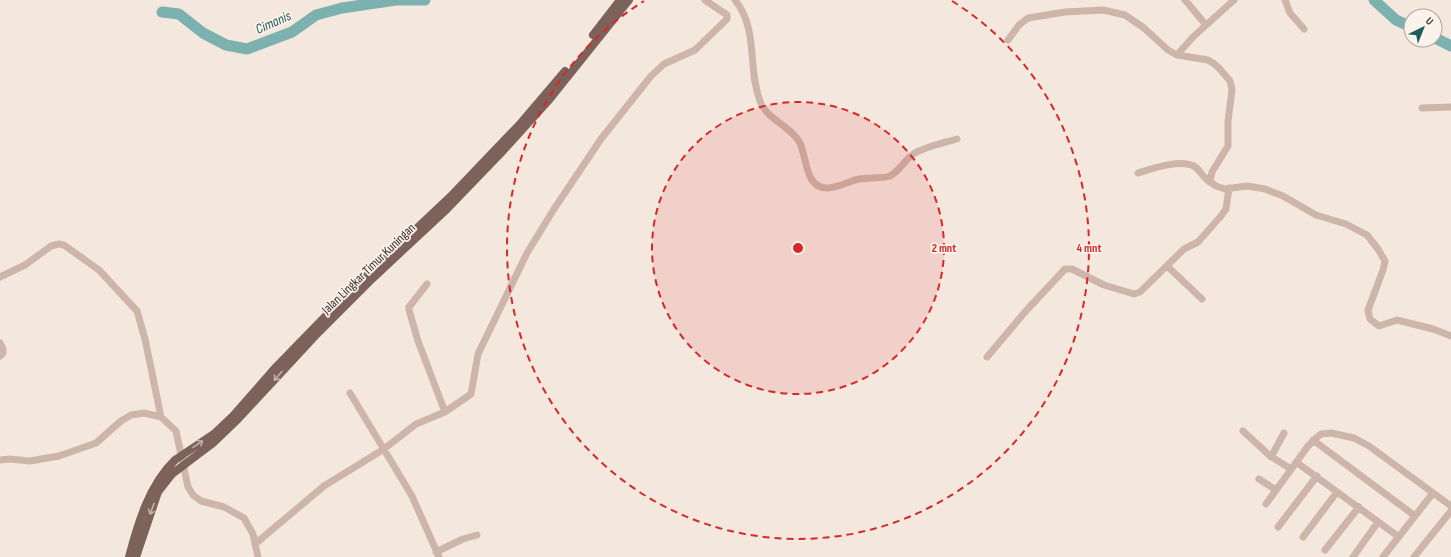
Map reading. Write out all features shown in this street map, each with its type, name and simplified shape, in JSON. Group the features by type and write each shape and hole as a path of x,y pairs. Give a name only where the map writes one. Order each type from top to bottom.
{"main road":[{"name":"Jalan Lingkar Timur Kuningan","path":"129,557 136,527 148,500 162,475 170,465 215,432 232,416 276,367 347,294 456,191 519,125 579,54 620,0"},
{"name":"Jalan Lingkar Timur Kuningan","path":"136,557 158,492 172,474 213,443 238,419 301,350 372,279 447,209 549,100 629,0"}],"street":[{"path":"255,544 324,486 384,449 416,424 446,412 471,394 478,354 521,265 550,215 601,139 651,76 664,64 695,50 727,19 727,15 704,0"},
{"path":"735,0 743,10 748,25 752,46 753,73 760,102 767,111 796,137 800,143 808,172 812,180 821,188 832,188 858,179 893,175 917,152 957,138"},
{"path":"1184,0 1206,25"},
{"path":"1177,55 1193,37 1234,0"},
{"path":"1285,0 1290,13 1304,29"},
{"path":"1008,40 1020,25 1028,18 1065,12 1103,10 1125,15 1144,28 1168,50 1177,55 1208,60 1213,63 1232,85 1232,99 1228,121 1228,146 1212,172 1210,182"},
{"path":"1422,108 1451,107"},
{"path":"1138,173 1169,164 1186,164 1196,167 1201,174 1216,186 1229,188 1247,186 1265,189 1283,196 1316,215 1346,224 1367,235 1378,248 1385,260 1383,270 1368,310 1370,318 1374,323 1378,326 1397,320 1433,329 1451,336"},
{"path":"987,357 1025,312 1065,269 1072,269 1104,285 1137,294 1184,249 1200,240 1224,212 1229,188"},
{"path":"0,277 25,265 50,246 59,244 64,245 99,270 137,311 145,339 162,417"},
{"path":"1167,266 1202,299"},
{"path":"427,284 410,306 409,310 418,341 446,412"},
{"path":"0,343 3,349 3,353 0,356"},
{"path":"350,393 412,496 436,555 463,539 477,535"},
{"path":"0,460 9,459 30,461 60,456 96,443 121,421 131,415 144,413 162,417 176,430 182,455 182,465 188,487 193,495 201,501 224,507 244,518 253,534 258,557"},
{"path":"1243,431 1271,457 1291,469"},
{"path":"1271,457 1284,433"},
{"path":"1266,504 1313,440 1321,434 1326,433 1354,438 1369,446 1451,506"},
{"path":"1313,440 1415,516"},
{"path":"1296,462 1399,537"},
{"path":"1278,527 1317,476"},
{"path":"1259,479 1276,490"},
{"path":"1303,537 1338,492"},
{"path":"1383,557 1433,493"},
{"path":"1325,550 1358,507"},
{"path":"1414,557 1451,511"},
{"path":"1353,557 1378,522"}],"waterway":[{"name":"Cimanis","path":"162,12 179,14 203,33 226,45 247,49 292,32 316,15 342,8 396,0 425,0"},
{"name":"Cimanis","path":"1374,0 1396,20 1403,23"},
{"name":"Cimanis","path":"1443,42 1451,46"}]}
